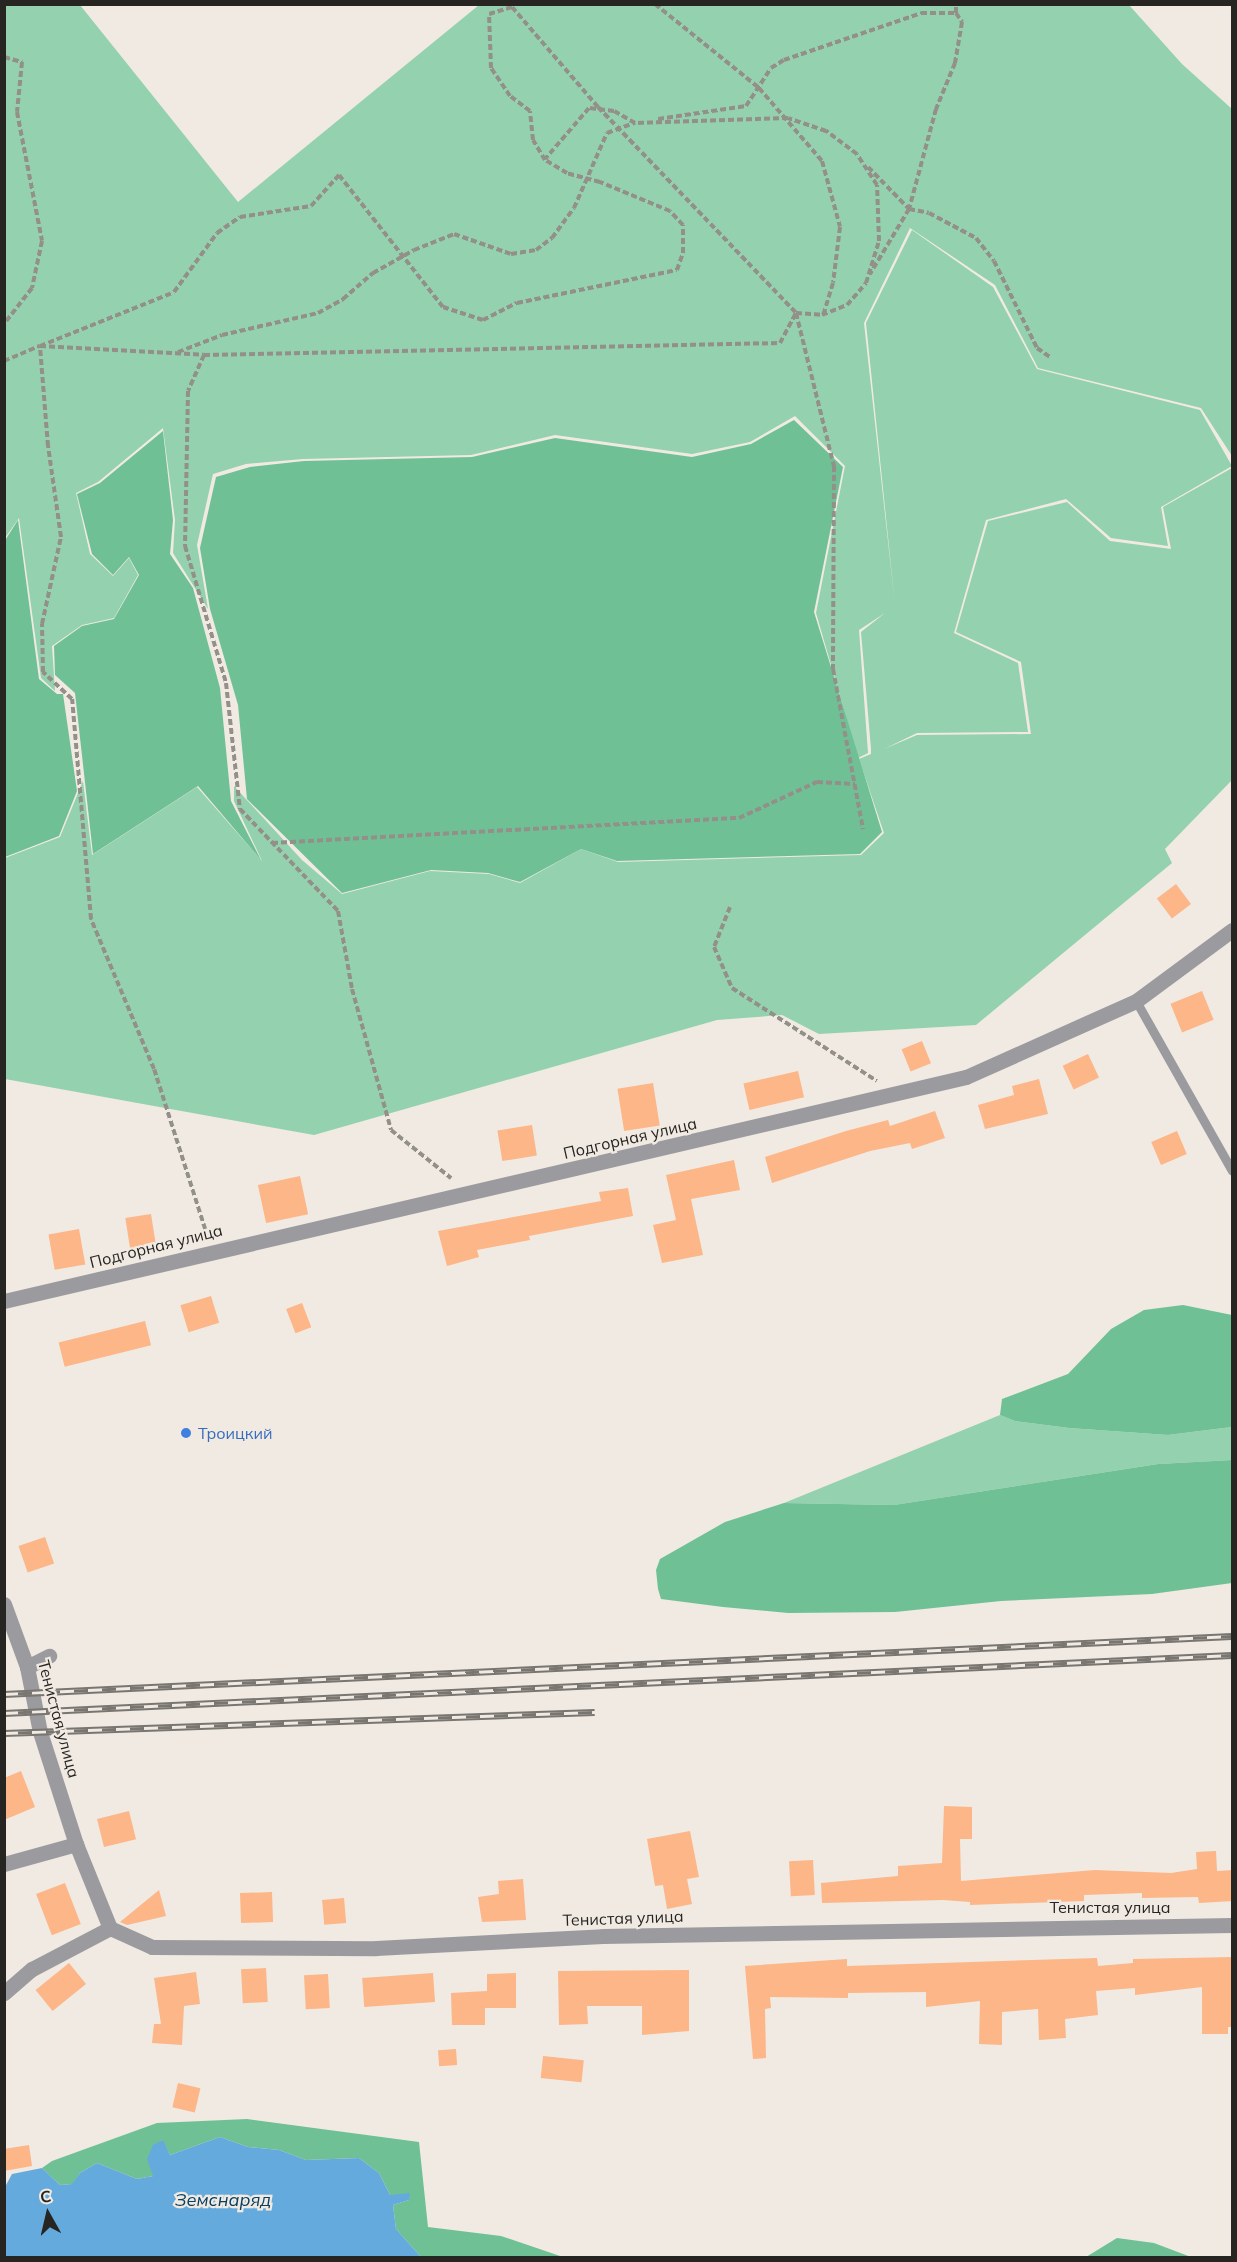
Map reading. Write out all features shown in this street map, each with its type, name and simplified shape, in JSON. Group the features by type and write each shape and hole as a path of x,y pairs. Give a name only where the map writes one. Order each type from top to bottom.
{"street":[{"name":"Подгорная улица","path":"4,1301 212,1250 472,1194 966,1077 1136,1001 1233,930"},
{"name":"Тенистая улица","path":"4,1604 27,1666 40,1732 76,1844 110,1929 152,1947 376,1948 603,1936 1233,1925"},
{"path":"27,1666 49,1656"},
{"path":"4,1864 76,1844"},
{"path":"4,1993 32,1969 110,1929"}],"lane":[{"path":"1136,1001 1233,1171"}],"path":[{"path":"655,4 759,88 788,118 822,161 840,227 833,283 822,315"},
{"path":"796,313 822,315 847,305 867,280 909,209 936,109 955,63 962,22 956,13 957,4"},
{"path":"4,361 174,292 217,233 240,217 311,206 339,176 444,307 483,320 517,303 677,270 683,253 683,225 670,211 587,178 567,173 545,160 533,140 530,111 510,96 491,68 489,14 512,7 598,107 796,313 834,466 833,669 862,829"},
{"path":"174,353 222,335 318,313 403,256 454,234 511,254 536,250 552,238 574,208 607,133 635,123 746,106 771,68 784,60 921,13 956,13"},
{"path":"4,57 22,62 16,112 42,241 32,288 4,324"},
{"path":"545,160 589,108 598,107 635,123 788,118 826,131 861,159 909,209 929,213 976,238 994,261 1037,348 1050,357"},
{"path":"861,159 877,185 879,241 867,280"},
{"path":"40,346 204,355 780,344 796,313"},
{"path":"40,346 48,446 61,537 42,624 44,672 72,699 91,919 154,1069 212,1250"},
{"path":"204,355 188,391 185,546 226,683 240,809 338,911 352,988 391,1130 472,1194"},
{"path":"271,843 739,818 817,782 855,784"},
{"path":"730,907 714,947 732,988 897,1093"}],"green space":[{"path":"5,5 80,5 238,202 479,5 1129,5 1182,64 1232,109 1232,456 1201,408 1038,368 995,285 910,228 864,323 895,605 866,323 912,230 993,287 1037,369 1200,410 1232,466 1161,507 1168,546 1111,538 1066,499 986,520 954,633 1018,663 1028,732 917,733 884,749 917,735 1031,734 1021,662 956,632 988,521 1067,502 1110,541 1171,549 1163,507 1232,468 1232,780 1165,849 1172,863 976,1025 819,1034 782,1015 717,1020 314,1135 5,1079 5,858 60,837 83,781 92,855 197,787 262,861 234,801 234,786 302,860 342,894 430,871 489,874 520,883 581,849 618,862 861,855 884,833 859,759 871,754 861,632 885,613 859,630 868,753 858,758 816,613 845,466 795,416 750,442 692,454 555,435 471,455 303,459 246,464 213,474 197,545 208,609 173,553 175,520 163,428 98,482 76,493 90,554 113,576 129,558 138,575 114,618 82,625 52,646 55,691 41,678 19,518 5,538"},
{"path":"794,420 843,467 814,612 882,832 860,854 617,861 581,849 520,882 488,873 431,870 342,893 247,799 238,705 210,609 200,548 216,477 250,467 304,461 472,457 555,438 692,457 751,444"},
{"path":"163,431 173,520 170,554 193,588 220,688 231,801 261,860 198,786 93,854 75,693 55,675 54,646 82,626 114,619 139,575 129,557 113,575 92,554 77,494 100,483"},
{"path":"18,520 39,679 57,694 63,694 77,791 59,836 5,857 4,542"},
{"path":"1183,1305 1232,1315 1232,1427 1168,1435 1069,1428 1015,1421 1000,1415 1002,1399 1068,1374 1111,1329 1144,1310"},
{"path":"1000,1415 1015,1421 1069,1428 1168,1435 1232,1427 1232,1460 1158,1464 894,1505 784,1503"},
{"path":"1232,1460 1232,1583 1152,1594 1001,1601 895,1612 788,1613 723,1607 661,1599 658,1589 656,1570 660,1559 725,1522 784,1503 894,1505 1158,1464"},
{"path":"247,2119 419,2142 428,2227 501,2236 563,2257 421,2257 396,2229 393,2205 409,2200 390,2195 379,2173 359,2158 306,2160 279,2150 248,2147 220,2137 170,2155 162,2140 153,2176 137,2179 97,2163 80,2173 73,2184 60,2185 42,2168 52,2161 157,2123"},
{"path":"1117,2238 1154,2243 1191,2257 1086,2257"}],"water":[{"name":"Земснаряд","path":"220,2137 248,2147 279,2150 306,2160 359,2158 379,2173 390,2195 410,2193 409,2200 393,2205 396,2229 421,2257 5,2257 5,2187 12,2174 42,2168 60,2185 72,2184 80,2173 97,2163 137,2179 153,2176 147,2159 153,2145 163,2140 170,2155"}],"building":[{"path":"1176,884 1191,904 1172,918 1157,898"},
{"path":"1202,991 1214,1020 1182,1032 1170,1004"},
{"path":"922,1041 931,1063 911,1071 902,1049"},
{"path":"1088,1054 1099,1078 1074,1089 1063,1066"},
{"path":"798,1071 804,1097 750,1110 743,1084"},
{"path":"1039,1079 1048,1114 985,1129 978,1105 1014,1095 1012,1086"},
{"path":"653,1083 660,1125 624,1131 617,1089"},
{"path":"935,1111 945,1138 912,1149 910,1143 870,1151 772,1183 765,1157 846,1131 888,1120 890,1126"},
{"path":"532,1125 537,1156 502,1161 497,1130"},
{"path":"1177,1131 1187,1154 1161,1165 1151,1142"},
{"path":"734,1160 740,1190 691,1199 703,1255 662,1263 653,1225 676,1220 666,1175"},
{"path":"300,1176 308,1214 266,1223 258,1185"},
{"path":"628,1188 633,1216 529,1236 530,1240 477,1250 479,1257 447,1266 438,1231 601,1201 599,1192"},
{"path":"151,1214 156,1246 130,1250 125,1218"},
{"path":"79,1229 85,1264 55,1270 48,1234"},
{"path":"211,1296 219,1323 189,1332 180,1305"},
{"path":"302,1303 311,1327 295,1333 286,1309"},
{"path":"145,1321 151,1345 65,1367 59,1343"},
{"path":"45,1537 54,1563 28,1573 19,1546"},
{"path":"21,1771 35,1807 4,1820 4,1778"},
{"path":"944,1806 972,1807 972,1839 960,1839 961,1881 1095,1870 1171,1873 1197,1869 1196,1852 1216,1851 1217,1871 1233,1870 1233,1901 1199,1903 1198,1897 1142,1898 1142,1893 1084,1895 1084,1901 970,1905 970,1902 943,1900 822,1903 821,1883 898,1876 898,1866 942,1863"},
{"path":"129,1811 136,1839 104,1847 97,1819"},
{"path":"690,1831 699,1877 687,1879 692,1904 667,1909 663,1885 655,1886 647,1839"},
{"path":"813,1860 815,1895 791,1896 789,1861"},
{"path":"523,1879 526,1920 482,1922 478,1897 499,1894 498,1881"},
{"path":"65,1883 81,1924 52,1935 36,1894"},
{"path":"159,1890 166,1916 127,1925 120,1922"},
{"path":"272,1892 273,1922 241,1923 240,1893"},
{"path":"344,1898 346,1923 324,1925 322,1900"},
{"path":"1233,1957 1233,2027 1228,2027 1228,2034 1202,2034 1202,1987 1135,1995 1135,1988 1096,1991 1098,2015 1065,2019 1066,2038 1039,2040 1038,2009 1002,2012 1002,2045 979,2044 980,2001 926,2007 926,1992 848,1993 848,1998 770,1997 771,2008 765,2009 766,2058 753,2059 745,1966 847,1959 847,1966 1097,1958 1098,1966 1133,1963 1133,1959"},
{"path":"69,1963 86,1984 53,2011 36,1990"},
{"path":"266,1968 268,2002 243,2003 241,1969"},
{"path":"689,1970 689,2031 642,2035 642,2006 587,2006 588,2024 559,2025 558,1971"},
{"path":"196,1972 200,2004 184,2006 182,2045 152,2043 154,2024 161,2024 154,1978"},
{"path":"433,1973 435,2002 364,2007 362,1978"},
{"path":"516,1973 516,2008 485,2008 485,2025 452,2025 451,1993 487,1991 487,1974"},
{"path":"328,1974 330,2008 306,2009 304,1975"},
{"path":"456,2049 457,2065 439,2066 438,2050"},
{"path":"543,2056 584,2060 581,2082 541,2078"},
{"path":"178,2083 200,2088 195,2113 172,2107"},
{"path":"29,2145 32,2166 4,2171 4,2149"}],"railway":[{"path":"4,1694 1232,1636"},
{"path":"4,1713 1232,1655"},
{"path":"4,1733 595,1712"}],"place":[{"name":"Троицкий","path":"186,1433"}]}
